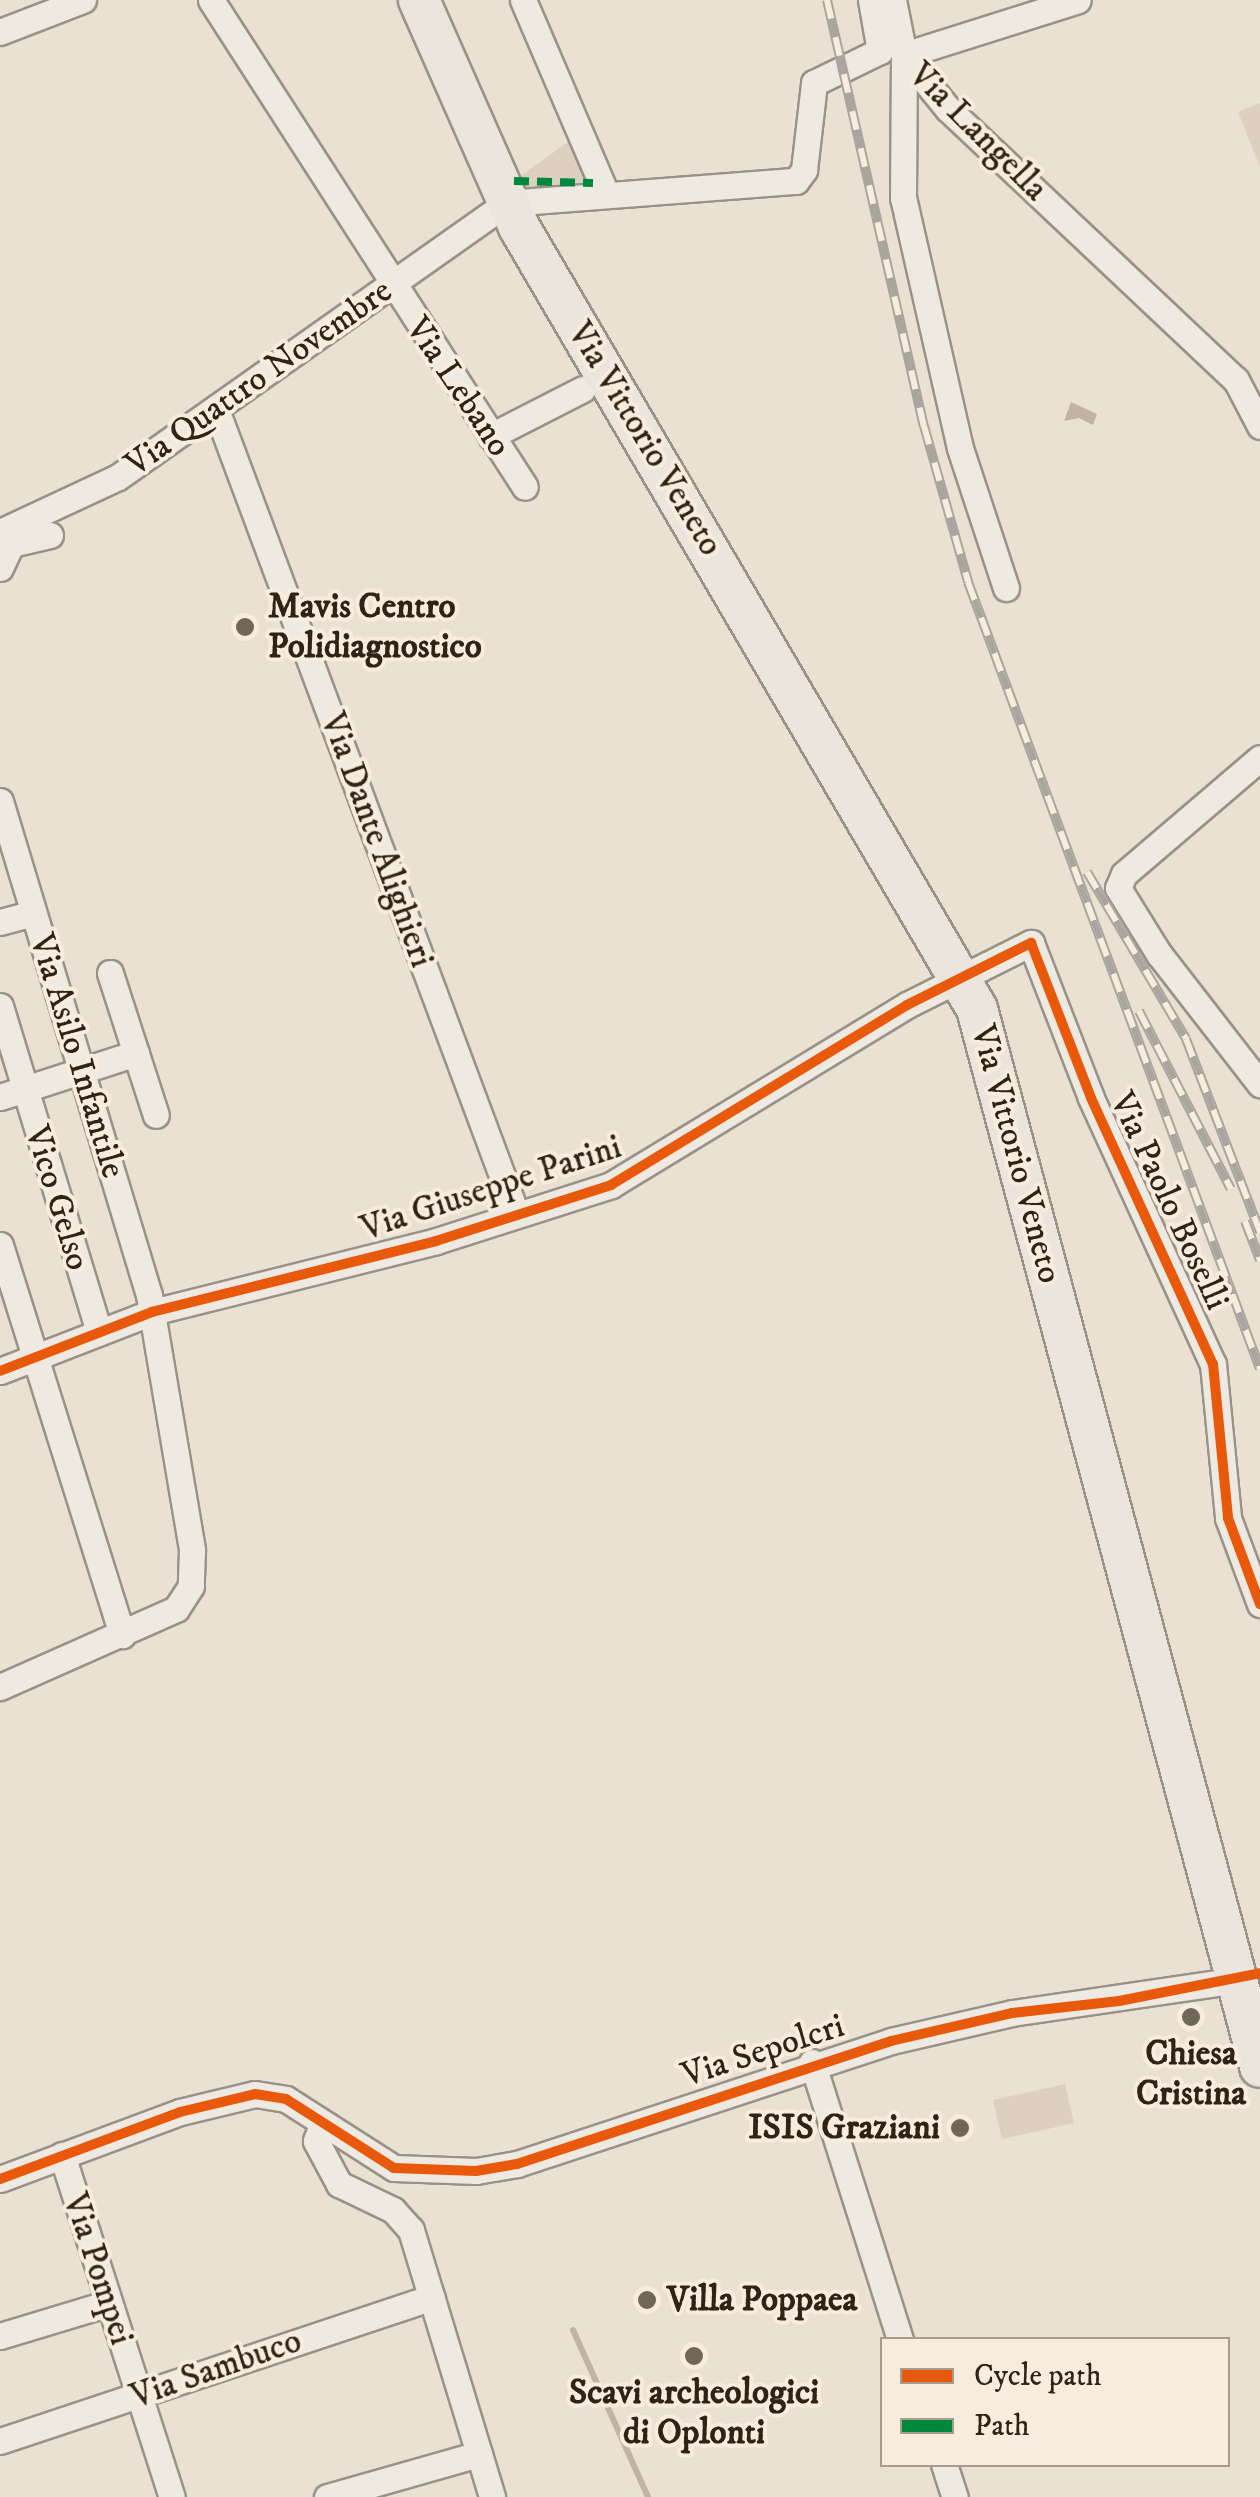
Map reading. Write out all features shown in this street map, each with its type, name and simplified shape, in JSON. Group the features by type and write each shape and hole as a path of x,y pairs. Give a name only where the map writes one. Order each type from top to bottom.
{"main road":[{"name":"Via Vittorio Veneto","path":"419,0 507,203 978,1009 1260,2067"}],"street":[{"path":"0,32 83,0"},
{"name":"Via Lebano","path":"211,0 390,286 525,487"},
{"path":"523,0 606,194"},
{"path":"507,203 796,181 804,170 814,84 876,55 882,46 871,0"},
{"path":"892,0 904,55 1078,0"},
{"name":"Via Langella","path":"904,55 948,109 1236,380 1260,426"},
{"name":"Via Langella","path":"904,55 903,198 960,448 1006,588"},
{"name":"Via Quattro Novembre","path":"0,532 84,498 217,412 507,203"},
{"path":"492,436 583,389"},
{"name":"Via Dante Alighieri","path":"217,412 516,1213"},
{"path":"0,568 11,544 50,535"},
{"path":"1260,758 1124,874 1118,888 1158,954 1260,1084"},
{"name":"Via Asilo Infantile","path":"0,801 152,1312 192,1550 190,1586 176,1609 122,1635"},
{"path":"0,922 33,913"},
{"name":"Via Giuseppe Parini","path":"0,1371 152,1312 436,1240 630,1177 961,975 1031,943"},
{"name":"Via Paolo Boselli","path":"1031,943 1090,1098 1213,1364 1228,1518 1260,1604"},
{"path":"110,973 156,1115"},
{"name":"Vico Gelso","path":"0,1006 12,1093 99,1332"},
{"path":"12,1093 136,1053"},
{"path":"0,1245 122,1635 0,1687"},
{"name":"Via Sepolcri","path":"0,2179 180,2112 254,2094 286,2100 394,2168 476,2170 516,2164 812,2062 1012,2012 1236,1980"},
{"path":"812,2062 899,2337"},
{"path":"322,2125 316,2141 322,2164 339,2184 402,2216 432,2297 492,2497"},
{"name":"Via Pompei","path":"62,2155 172,2497"},
{"name":"Via Sambuco","path":"0,2441 432,2297"},
{"path":"0,2336 109,2303"},
{"path":"327,2497 480,2454"},
{"path":"945,2467 955,2497"}],"shaded area":[{"path":"1260,103 1260,167 1238,112"},
{"path":"576,136 591,187 519,188 514,181"},
{"path":"1071,402 1097,414 1093,425 1079,418 1064,421"},
{"path":"1065,2084 1074,2123 1002,2139 993,2100"}],"waterway":[{"path":"573,2330 648,2497"}],"railway":[{"path":"827,0 924,426 968,582 1260,1369"},
{"path":"1087,872 1186,1039 1260,1232"},
{"path":"1139,1011 1231,1189"},
{"path":"1245,1221 1260,1260"}],"marked path":[{"path":"514,181 593,183"}],"cycle path":[{"path":"0,1371 152,1312 436,1241 611,1185 907,1005 1031,943 1091,1098 1213,1364 1228,1518 1260,1604"},
{"path":"0,2179 180,2112 255,2094 286,2099 394,2168 476,2171 517,2164 891,2041 1012,2013 1119,2001 1260,1973"}],"place":[{"name":"Mavis Centro Polidiagnostico","path":"245,627"},
{"name":"Chiesa Cristina","path":"1191,2017"},
{"name":"ISIS Graziani","path":"960,2128"},
{"name":"Villa Poppaea","path":"647,2300"},
{"name":"Scavi archeologici di Oplonti","path":"694,2356"}]}
